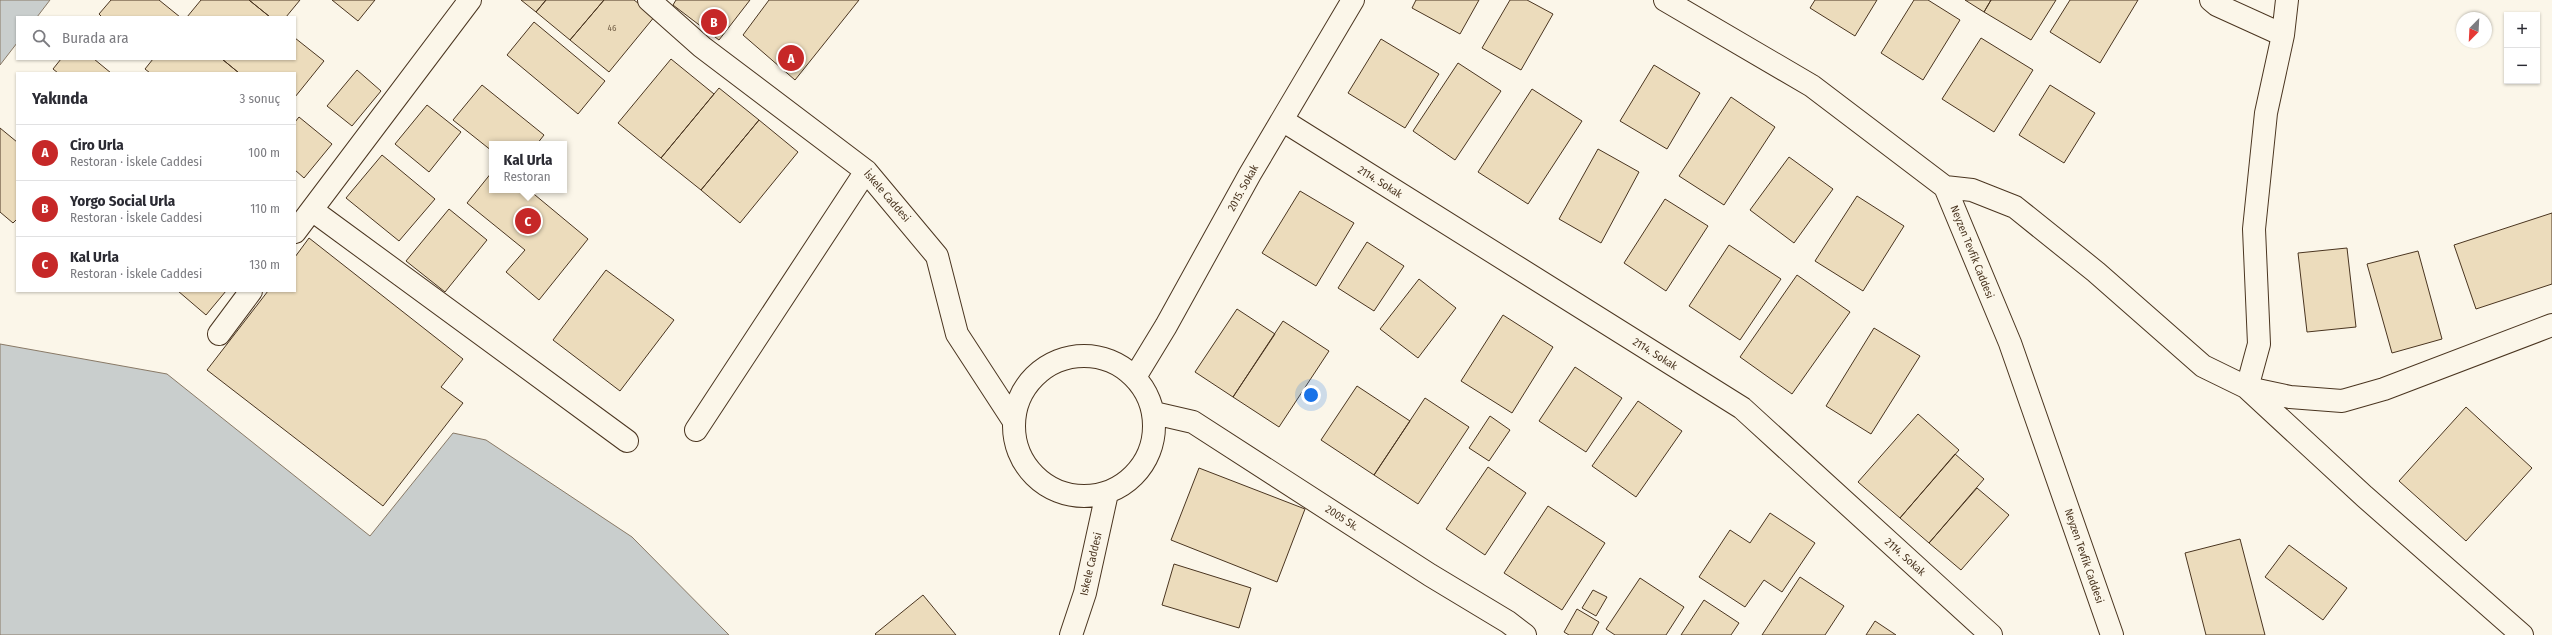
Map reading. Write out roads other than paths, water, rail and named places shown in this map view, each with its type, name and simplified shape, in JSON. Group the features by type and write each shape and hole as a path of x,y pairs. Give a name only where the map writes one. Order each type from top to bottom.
{"street":[{"path":"296,231 470,0"},
{"name":"İskele Caddesi","path":"649,0 702,47 866,171 937,256 957,334 1013,420"},
{"name":"2015. Sokak","path":"1135,377 1282,120 1353,0"},
{"name":"Neyzen Tevfik Caddesi","path":"1665,0 1812,86 1945,188 2010,343 2112,635"},
{"path":"2211,0 2217,5 2283,35"},
{"path":"2247,388 2259,344 2254,229 2265,120 2283,35 2287,0"},
{"name":"2114. Sokak","path":"1282,120 1742,408 1991,635"},
{"path":"696,430 866,171"},
{"path":"1945,188 1972,190 2015,207 2096,272 2203,366 2247,388 2290,397 2342,401 2384,389 2552,325"},
{"path":"312,210 627,441"},
{"path":"219,334 250,292"},
{"path":"1080,355 1101,357 1119,364 1135,377 1147,393 1154,413 1155,433 1147,458 1140,470 1126,483 1107,493 1088,497 1068,495 1043,483 1033,475 1021,458 1014,440 1013,420 1018,400 1028,382 1043,368 1060,359 1080,355"},
{"path":"2247,388 2364,496 2522,635"},
{"name":"2005 Sk.","path":"1154,413 1193,422 1430,575 1508,622 1525,635"},
{"name":"Iskele Caddesi","path":"1071,635 1085,593 1107,493"}],"place":[{"name":"Yorgo Social Urla","path":"714,22"},
{"name":"Ciro Urla","path":"791,58"},
{"name":"Kal Urla","path":"528,221"}]}
